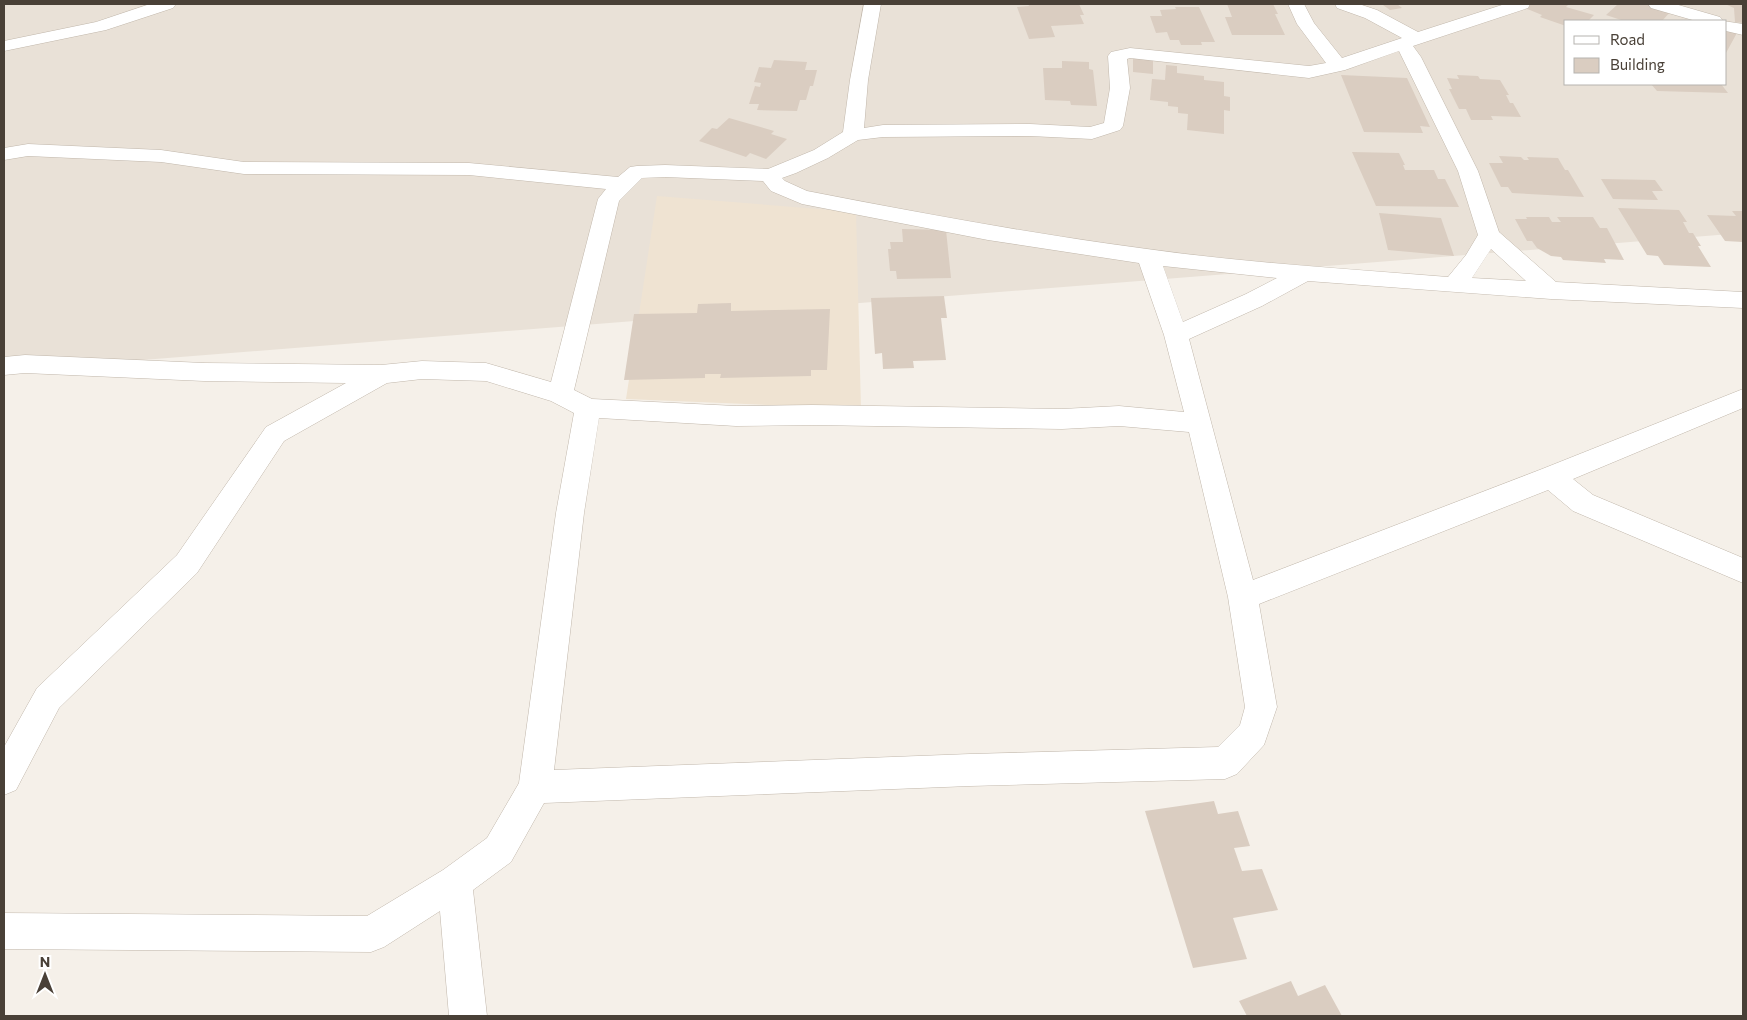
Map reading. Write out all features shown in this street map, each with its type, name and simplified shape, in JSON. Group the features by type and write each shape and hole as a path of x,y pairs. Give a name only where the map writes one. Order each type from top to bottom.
{"street":[{"path":"4,46 100,26 167,4"},
{"path":"853,135 859,80 872,4"},
{"path":"1296,4 1306,24 1338,66"},
{"path":"1344,4 1371,14 1410,41 1412,56 1468,171 1489,235 1551,291"},
{"path":"4,931 371,934 455,882 499,850 534,787 570,514 574,401 609,199 622,184 637,172 769,174 789,170 853,135 883,131 1030,130 1092,133 1113,126 1120,88 1117,56 1130,53 1309,72 1338,66 1522,4"},
{"path":"1657,4 1676,16 1706,20"},
{"path":"1727,25 1743,30"},
{"path":"4,154 28,150 160,156 244,168 469,169 622,184"},
{"path":"769,174 778,186 802,197 988,233 1148,257 1305,274 1454,285 1743,300"},
{"path":"1454,285 1474,260 1489,235"},
{"path":"534,787 970,770 1226,763 1253,734 1261,707 1243,597 1176,335 1148,257"},
{"path":"1176,335 1254,300 1305,274"},
{"path":"4,366 25,364 204,372 382,374 422,370 486,372 574,401 736,416 1062,418 1119,416 1162,418 1199,424"},
{"path":"4,779 48,698 187,564 275,434 382,374"},
{"path":"1243,597 1552,477 1743,398"},
{"path":"1552,477 1583,503 1743,571"},
{"path":"455,882 468,1016"}],"shaded area":[{"path":"4,4 1743,4 1743,233 4,371"},
{"path":"657,196 856,212 861,409 626,399"}],"building":[{"path":"1028,4 1079,4 1084,15 1080,15 1084,24 1051,26 1055,37 1029,39 1017,7 1029,6"},
{"path":"1227,4 1273,4 1278,14 1275,14 1285,35 1232,35 1225,17 1232,17"},
{"path":"1397,4 1402,8 1390,10 1383,5"},
{"path":"1531,4 1565,4 1568,5 1566,7 1594,15 1589,20 1564,20 1564,25 1540,17 1542,15 1525,8"},
{"path":"1618,4 1646,4 1670,12 1663,20 1621,20 1606,15"},
{"path":"1725,4 1743,4 1743,23 1735,22 1734,8"},
{"path":"1175,7 1199,7 1215,42 1201,42 1202,45 1181,45 1179,40 1170,40 1167,32 1156,33 1150,16 1162,16 1160,10 1176,9"},
{"path":"1727,28 1738,31 1727,51"},
{"path":"1133,58 1153,60 1153,74 1133,72"},
{"path":"774,60 807,62 805,70 817,70 813,86 810,86 806,100 800,100 797,111 757,110 759,104 749,104 755,86 760,87 761,83 754,82 759,67 771,68"},
{"path":"1062,61 1089,62 1089,69 1093,70 1097,106 1071,105 1070,101 1045,100 1043,68 1062,68"},
{"path":"1166,65 1177,66 1177,73 1204,76 1204,80 1224,82 1224,96 1230,97 1230,111 1224,110 1224,134 1187,130 1188,114 1178,113 1178,107 1168,106 1168,102 1150,100 1152,79 1165,80"},
{"path":"1341,75 1407,78 1430,127 1420,126 1423,133 1364,132"},
{"path":"1457,75 1500,80 1509,95 1506,95 1510,103 1513,103 1521,117 1491,116 1493,120 1471,120 1466,109 1459,109 1449,89 1452,89 1447,78 1459,79"},
{"path":"1652,85 1722,85 1728,93 1657,91"},
{"path":"729,118 774,131 771,134 787,139 766,159 750,153 746,157 699,141 712,128 717,129"},
{"path":"1352,152 1399,153 1405,165 1403,165 1405,170 1434,170 1438,179 1445,179 1459,207 1376,206"},
{"path":"1499,156 1521,157 1524,160 1529,160 1527,157 1558,158 1565,170 1568,170 1584,197 1512,193 1508,187 1501,187 1489,163 1503,163"},
{"path":"1601,179 1655,180 1663,191 1652,191 1658,200 1613,199"},
{"path":"1618,208 1679,210 1687,222 1683,222 1689,233 1693,233 1701,246 1698,246 1711,267 1664,265 1658,256 1647,255"},
{"path":"1732,211 1743,211 1743,242 1725,241 1707,215 1736,216"},
{"path":"1379,213 1441,218 1454,256 1388,250"},
{"path":"1526,217 1549,217 1552,222 1561,222 1557,217 1593,217 1600,228 1607,228 1624,260 1604,259 1606,263 1563,260 1561,257 1551,256 1537,248 1532,241 1527,241 1515,219 1527,219"},
{"path":"902,229 946,230 951,278 897,279 896,271 890,271 888,249 891,249 890,242 903,242"},
{"path":"944,296 947,318 941,318 946,360 913,361 914,368 883,369 882,353 875,354 871,298"},
{"path":"731,303 731,311 830,309 827,370 811,370 811,376 720,378 721,374 705,374 705,378 624,380 634,314 697,313 698,304"},
{"path":"1214,801 1218,814 1238,811 1250,846 1234,848 1242,871 1262,869 1278,910 1233,918 1247,959 1193,968 1145,811"},
{"path":"1291,981 1298,996 1325,985 1342,1016 1247,1016 1239,1001"}]}
